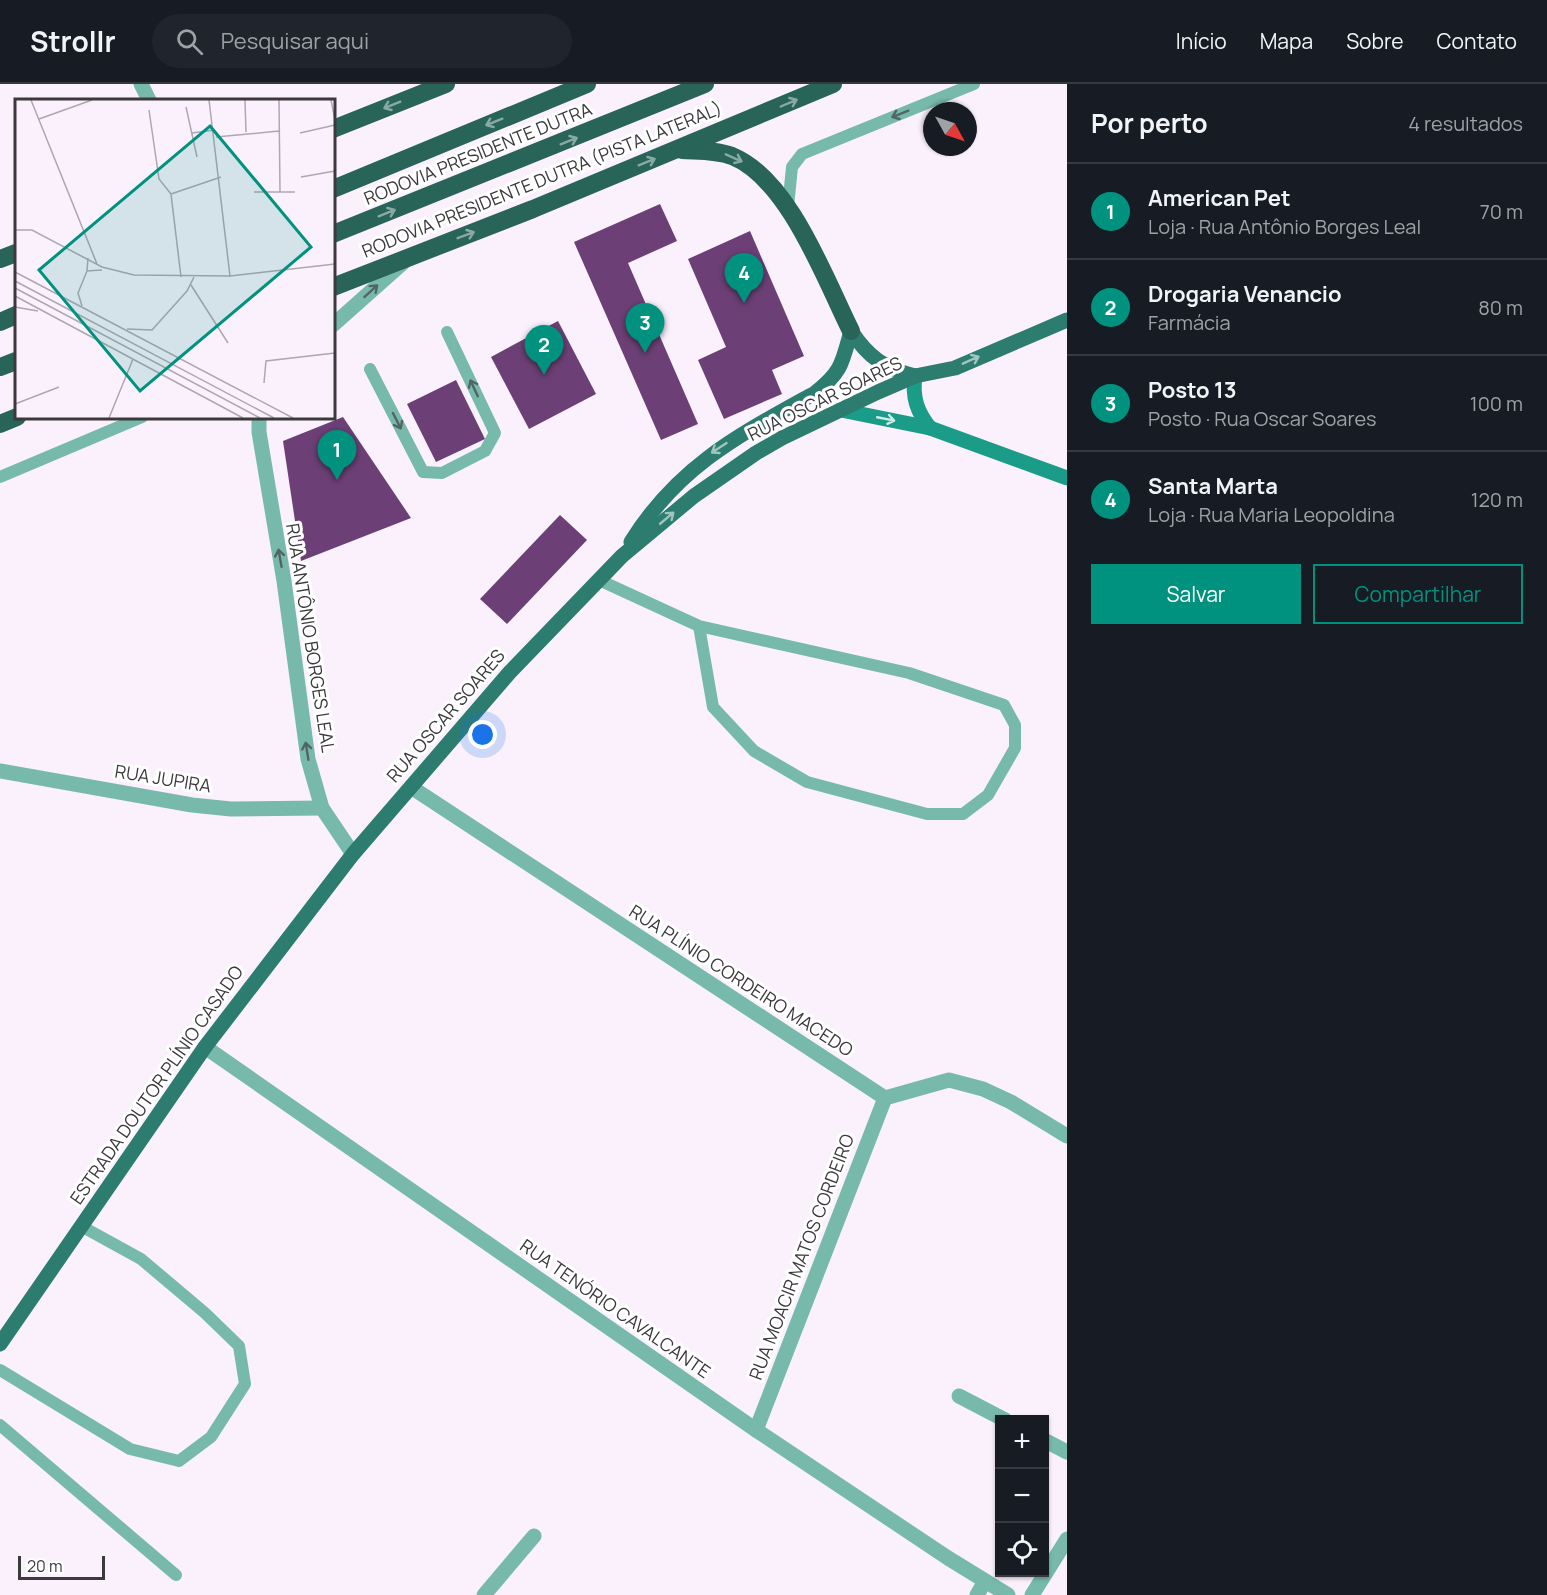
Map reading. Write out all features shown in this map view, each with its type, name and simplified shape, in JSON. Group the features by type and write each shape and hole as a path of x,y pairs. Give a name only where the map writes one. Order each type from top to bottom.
{"highway":[{"path":"334,129 446,84"},
{"name":"RODOVIA PRESIDENTE DUTRA","path":"334,189 587,84"},
{"name":"RODOVIA PRESIDENTE DUTRA","path":"334,234 705,84"},
{"name":"RODOVIA PRESIDENTE DUTRA (PISTA LATERAL)","path":"334,287 677,150 833,84"},
{"path":"677,150 722,153 738,159 759,174 788,207 812,250 851,331"},
{"path":"0,259 15,253"},
{"path":"0,322 15,315"},
{"path":"0,367 15,361"},
{"path":"0,424 15,418"}],"main road":[{"name":"RUA OSCAR SOARES","path":"353,854 510,672 622,556 694,496 782,438 878,392 915,376 955,368 1067,320"},
{"path":"851,331 860,345 882,364 894,371 915,376 915,404 930,428"},
{"name":"RUA OSCAR SOARES","path":"622,556 652,510 695,467 725,444 827,384 837,374 851,331"},
{"path":"842,410 930,428 1067,478"},
{"name":"ESTRADA DOUTOR PLÍNIO CASADO","path":"0,1344 205,1047 353,854"}],"street":[{"path":"141,84 148,99"},
{"path":"334,324 410,257"},
{"name":"RUA ANTÔNIO BORGES LEAL","path":"259,418 259,432 284,581 308,759 322,808 353,854"},
{"name":"RUA JUPIRA","path":"0,771 192,805 231,809 322,808"},
{"name":"RUA PLÍNIO CORDEIRO MACEDO","path":"411,787 885,1098"},
{"name":"RUA TENÓRIO CAVALCANTE","path":"205,1047 756,1430 1008,1595"},
{"path":"885,1098 949,1080 983,1089 1011,1102 1067,1136"},
{"name":"RUA MOACIR MATOS CORDEIRO","path":"756,1430 885,1098"},
{"path":"959,1396 997,1415"},
{"path":"1049,1443 1067,1452"},
{"path":"484,1595 534,1536"},
{"path":"1032,1595 1067,1539"},
{"path":"978,1595 985,1581"}],"lane":[{"path":"788,207 792,167 802,154 974,84"},
{"path":"370,369 423,472 442,473 485,451 495,433 447,332"},
{"path":"0,477 140,418"},
{"path":"599,580 699,626 909,673 1004,705 1015,725 1015,748 988,795 963,814 927,814 807,782 754,751 713,707 699,626"},
{"path":"0,1370 129,1449 178,1461 211,1437 245,1384 239,1346 141,1258 81,1226"},
{"path":"0,1425 176,1575"}],"building":[{"path":"660,204 677,241 628,263 698,424 661,440 574,242"},
{"path":"750,231 804,356 772,370 782,394 724,419 698,360 726,347 688,259"},
{"path":"558,321 596,394 529,429 491,357"},
{"path":"456,380 485,439 436,462 407,404"},
{"path":"343,417 411,518 301,561 283,441"},
{"path":"560,515 587,540 507,624 480,599"}],"place":[{"name":"Santa Marta","path":"744,303"},
{"name":"Posto 13","path":"645,353"},
{"name":"Drogaria Venancio","path":"544,375"},
{"name":"American Pet","path":"337,480"}]}
